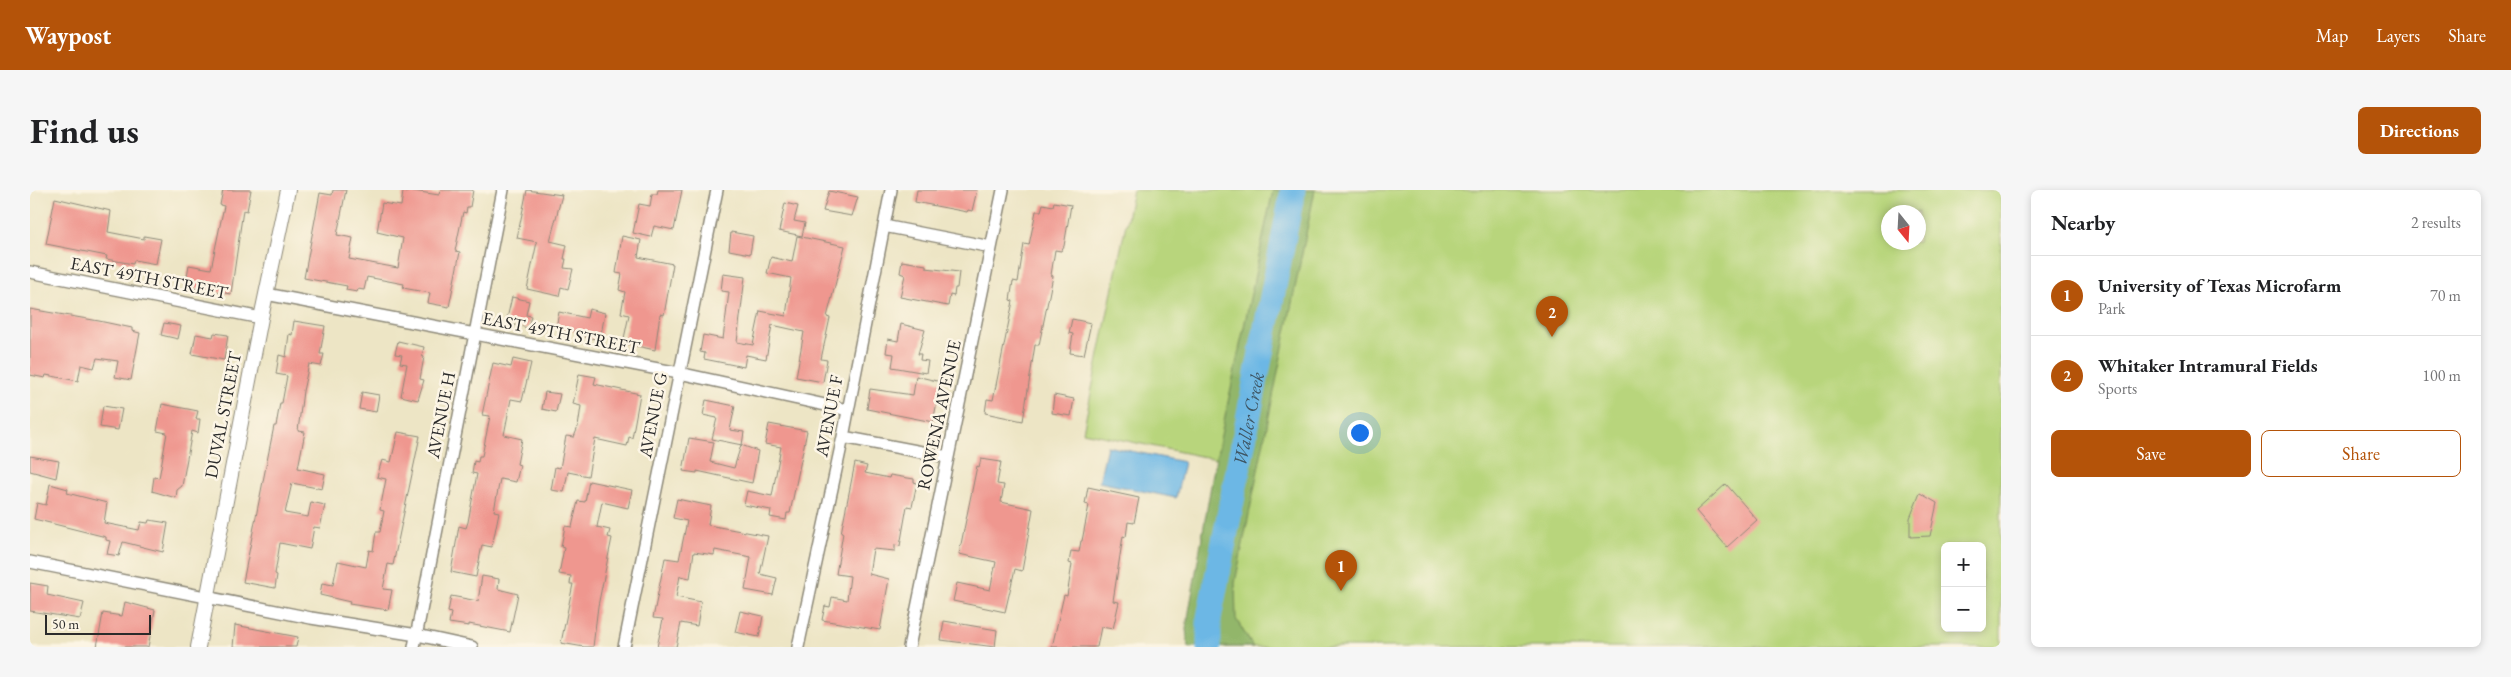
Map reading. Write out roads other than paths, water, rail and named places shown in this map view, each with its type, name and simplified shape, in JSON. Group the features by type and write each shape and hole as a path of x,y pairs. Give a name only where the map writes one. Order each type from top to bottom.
{"street":[{"name":"DUVAL STREET","path":"198,647 261,318 288,190"},
{"name":"AVENUE H","path":"414,647 503,190"},
{"name":"AVENUE G","path":"624,647 718,190"},
{"name":"AVENUE F","path":"802,646 891,190"},
{"name":"ROWENA AVENUE","path":"909,647 1003,190"},
{"path":"884,226 991,247"},
{"name":"EAST 49TH STREET","path":"30,272 261,318"},
{"name":"EAST 49TH STREET","path":"266,294 679,373 848,410"},
{"path":"844,437 948,457"},
{"path":"30,562 311,618 417,635 472,647"}],"water":[{"path":"1107,446 1184,462 1176,498 1099,482"}],"waterway":[{"name":"Waller Creek","path":"1209,647 1209,618 1293,190"}],"place":[{"name":"Whitaker Intramural Fields","path":"1552,337"},
{"name":"University of Texas Microfarm","path":"1341,591"}]}
